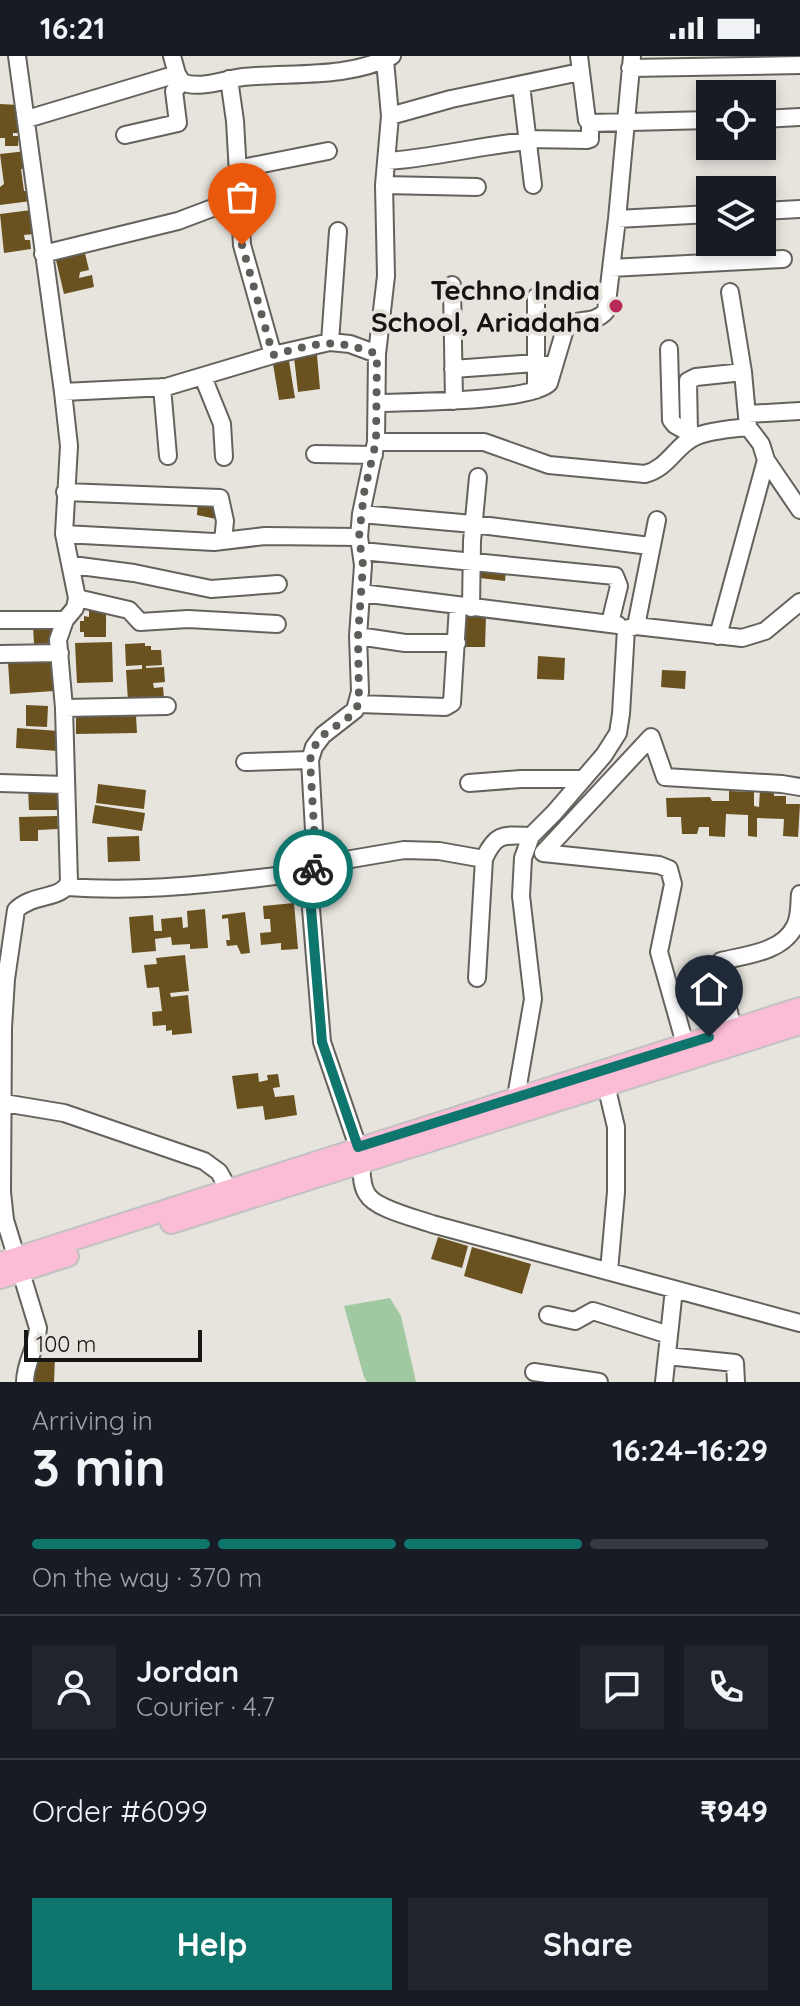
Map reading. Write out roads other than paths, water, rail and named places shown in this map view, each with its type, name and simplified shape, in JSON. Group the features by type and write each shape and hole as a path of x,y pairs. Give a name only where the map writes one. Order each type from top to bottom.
{"main road":[{"path":"13,1264 360,1154 516,1097 800,1008"},
{"path":"0,1278 13,1264 229,1190 606,1085 800,1024"}],"street":[{"path":"17,56 69,446 64,534 77,598 58,640 64,708 67,887"},
{"path":"125,135 178,123 174,91 179,78 172,56"},
{"path":"27,119 179,78 196,85 229,79 327,73 364,67 388,58 390,116 384,185 386,276 377,354 375,449 361,514 359,704 349,717 323,735 314,747 310,760 312,868 322,1042 360,1154 362,1182 367,1195 379,1205 432,1224 800,1323"},
{"path":"377,403 454,401 536,390 547,385 566,326 574,321 596,320 606,311 631,62 800,65"},
{"path":"387,161 529,140 589,140 590,123 587,120 580,64 521,85 451,99 390,116"},
{"path":"229,79 242,245 273,355"},
{"path":"521,85 533,185"},
{"path":"776,118 800,117"},
{"path":"590,123 696,120"},
{"path":"237,169 328,151"},
{"path":"384,185 477,187"},
{"path":"43,254 178,221 239,198"},
{"path":"776,210 800,209"},
{"path":"617,219 696,215"},
{"path":"330,342 338,231"},
{"path":"611,268 783,259"},
{"path":"452,285 454,401"},
{"path":"730,292 748,420 766,460 800,510"},
{"path":"536,297 536,390"},
{"path":"63,392 162,387 330,342 350,344 377,354"},
{"path":"669,349 671,420 692,434"},
{"path":"453,369 536,363 553,366"},
{"path":"692,434 688,381 696,377 743,372"},
{"path":"203,377 222,424 224,457"},
{"path":"162,387 168,456"},
{"path":"315,454 484,442 567,469 645,474 662,468 692,434 800,411"},
{"path":"718,636 766,460"},
{"path":"359,704 449,706 453,699 457,643 471,561 478,477"},
{"path":"65,492 220,498 225,521 223,541"},
{"path":"361,514 650,546"},
{"path":"516,1097 533,999 521,876 523,858 531,836 604,755 618,733 631,627 657,520"},
{"path":"64,534 223,541 265,536 361,544 471,561 615,576 619,586 610,623"},
{"path":"72,565 134,573 211,589 278,584"},
{"path":"361,593 742,638 765,631 800,602"},
{"path":"77,598 129,610 140,622 188,619 277,624"},
{"path":"0,620 65,620"},
{"path":"358,636 405,643 457,643"},
{"path":"0,654 60,653"},
{"path":"64,708 167,706"},
{"path":"685,1044 659,952 673,884 669,869 659,865 543,853 651,737 665,777 800,787"},
{"path":"245,762 310,760"},
{"path":"469,783 582,779"},
{"path":"0,783 65,785"},
{"path":"477,978 484,859 491,842 499,837 531,836"},
{"path":"25,1382 28,1359 38,1342 38,1328 13,1264 2,1192 1,1146 4,1103 1,1028 16,910 31,899 59,893 67,887 104,890 167,888 312,868 404,850 439,851 484,859"},
{"path":"733,1029 718,965 721,961 783,941 797,921 800,894"},
{"path":"606,1085 616,1127 616,1192 609,1271"},
{"path":"4,1103 64,1113 204,1161 219,1172 229,1190"},
{"path":"664,1382 674,1289"},
{"path":"548,1315 580,1321 593,1311 669,1335"},
{"path":"667,1356 735,1363 736,1382"},
{"path":"534,1372 599,1382"}],"place":[{"name":"Techno India School, Ariadaha","path":"616,306"}]}
